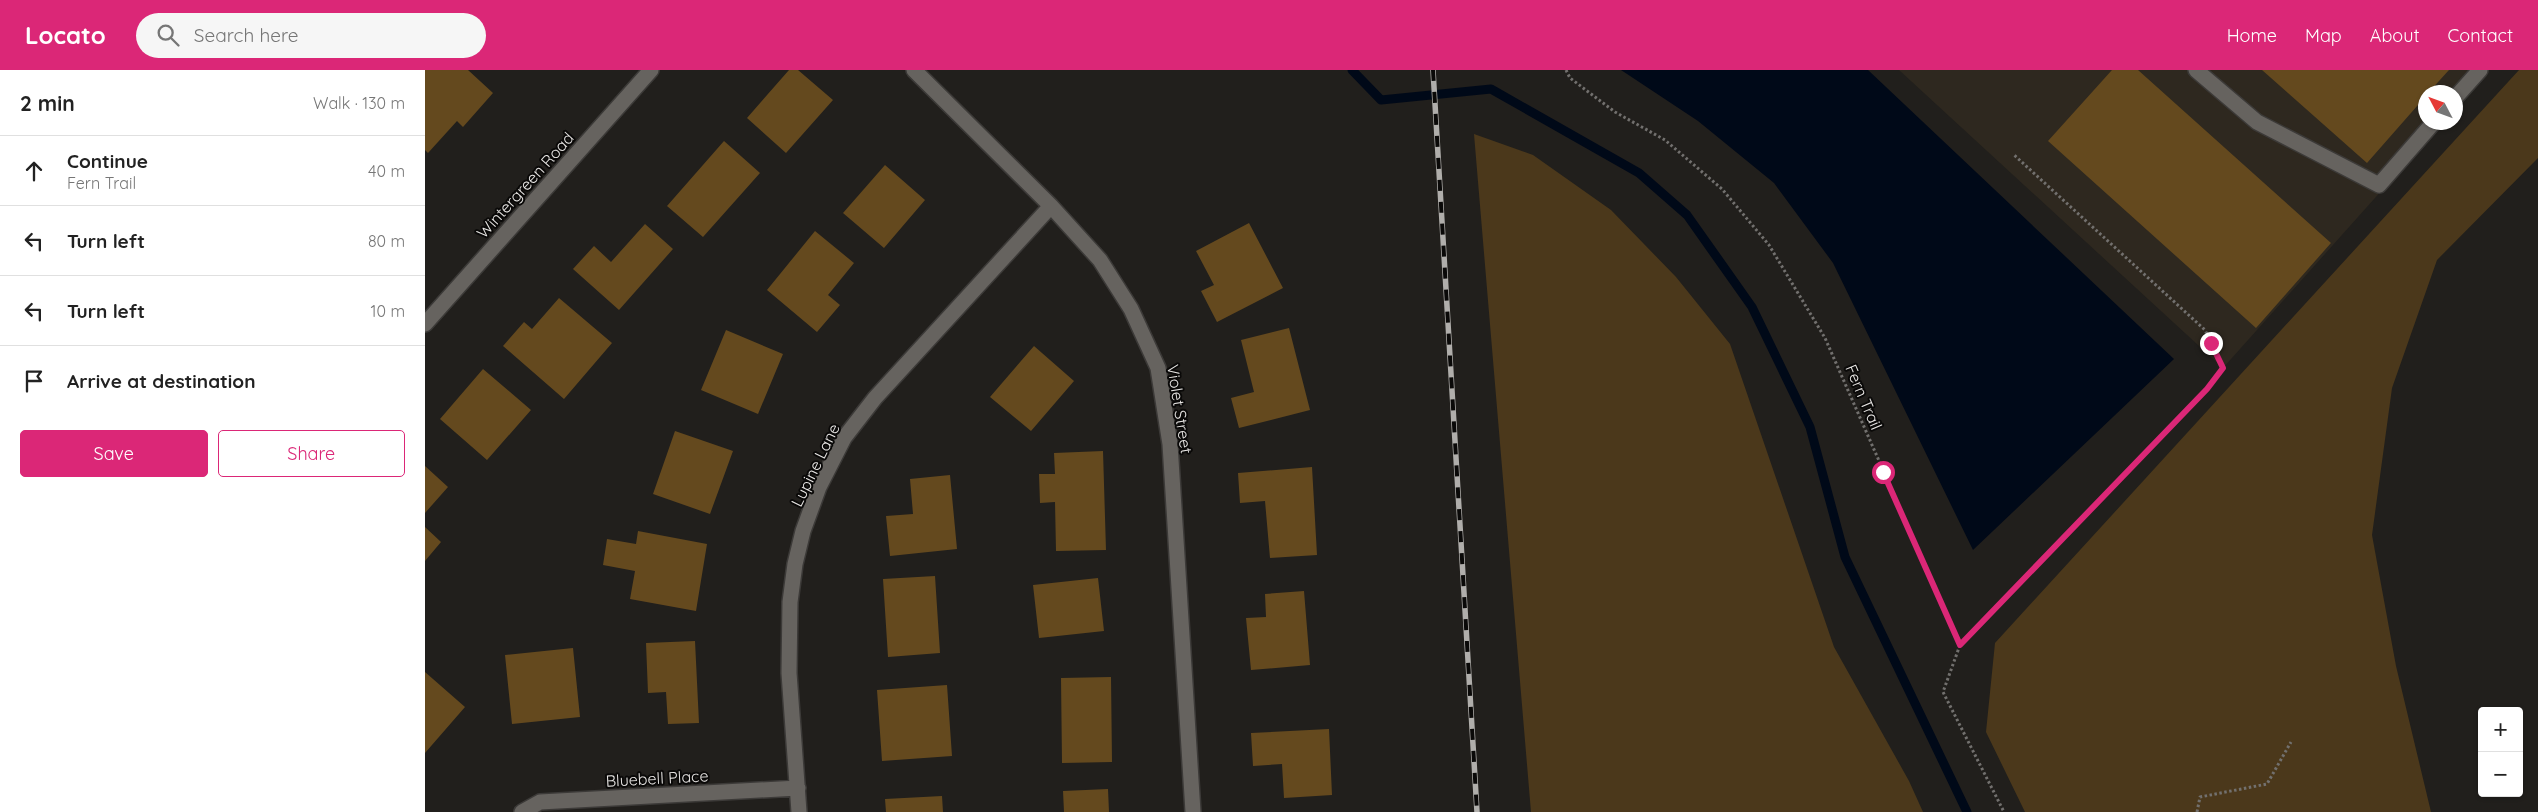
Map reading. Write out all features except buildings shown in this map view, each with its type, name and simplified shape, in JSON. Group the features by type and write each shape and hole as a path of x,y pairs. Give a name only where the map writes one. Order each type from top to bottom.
{"street":[{"name":"Wintergreen Road","path":"425,324 651,70"},
{"name":"Violet Street","path":"914,70 1051,206 1100,260 1131,309 1158,368 1170,444 1193,812"},
{"path":"2196,70 2257,122 2379,185 2427,130"},
{"path":"2463,89 2480,70"},
{"name":"Lupine Lane","path":"799,812 789,673 790,602 795,564 803,531 819,487 844,438 875,398 1051,206"},
{"name":"Bluebell Place","path":"521,812 540,802 798,788"}],"path":[{"name":"Fern Trail","path":"1566,70 1570,78 1615,112 1665,140 1680,152 1722,189 1769,245 1825,338 1960,645"},
{"path":"2004,812 1943,692 1960,645 2207,389 2223,368 2205,330 2013,154"},
{"path":"2197,812 2200,797 2267,784 2291,742"}],"shaded area":[{"path":"1899,70 2489,70 2463,99 2463,85 2418,85 2418,130 2436,130 2223,368"},
{"path":"2519,70 2538,70 2538,158 2437,260 2392,388 2372,535 2396,666 2431,812 2025,812 1986,732 1995,643"},
{"path":"1474,134 1533,155 1611,210 1676,277 1730,344 1834,647 1909,781 1923,812 1531,812"}],"water":[{"path":"1621,70 1868,70 2174,359 1973,550 1833,263 1774,183 1698,121"}],"waterway":[{"path":"1352,70 1381,100 1491,89 1639,173 1687,215 1752,307 1810,427 1845,557 1967,812"}],"railway":[{"path":"1433,70 1477,812"}],"route":[{"path":"1883,472 1960,645 2207,389 2223,368 2211,343"}]}
